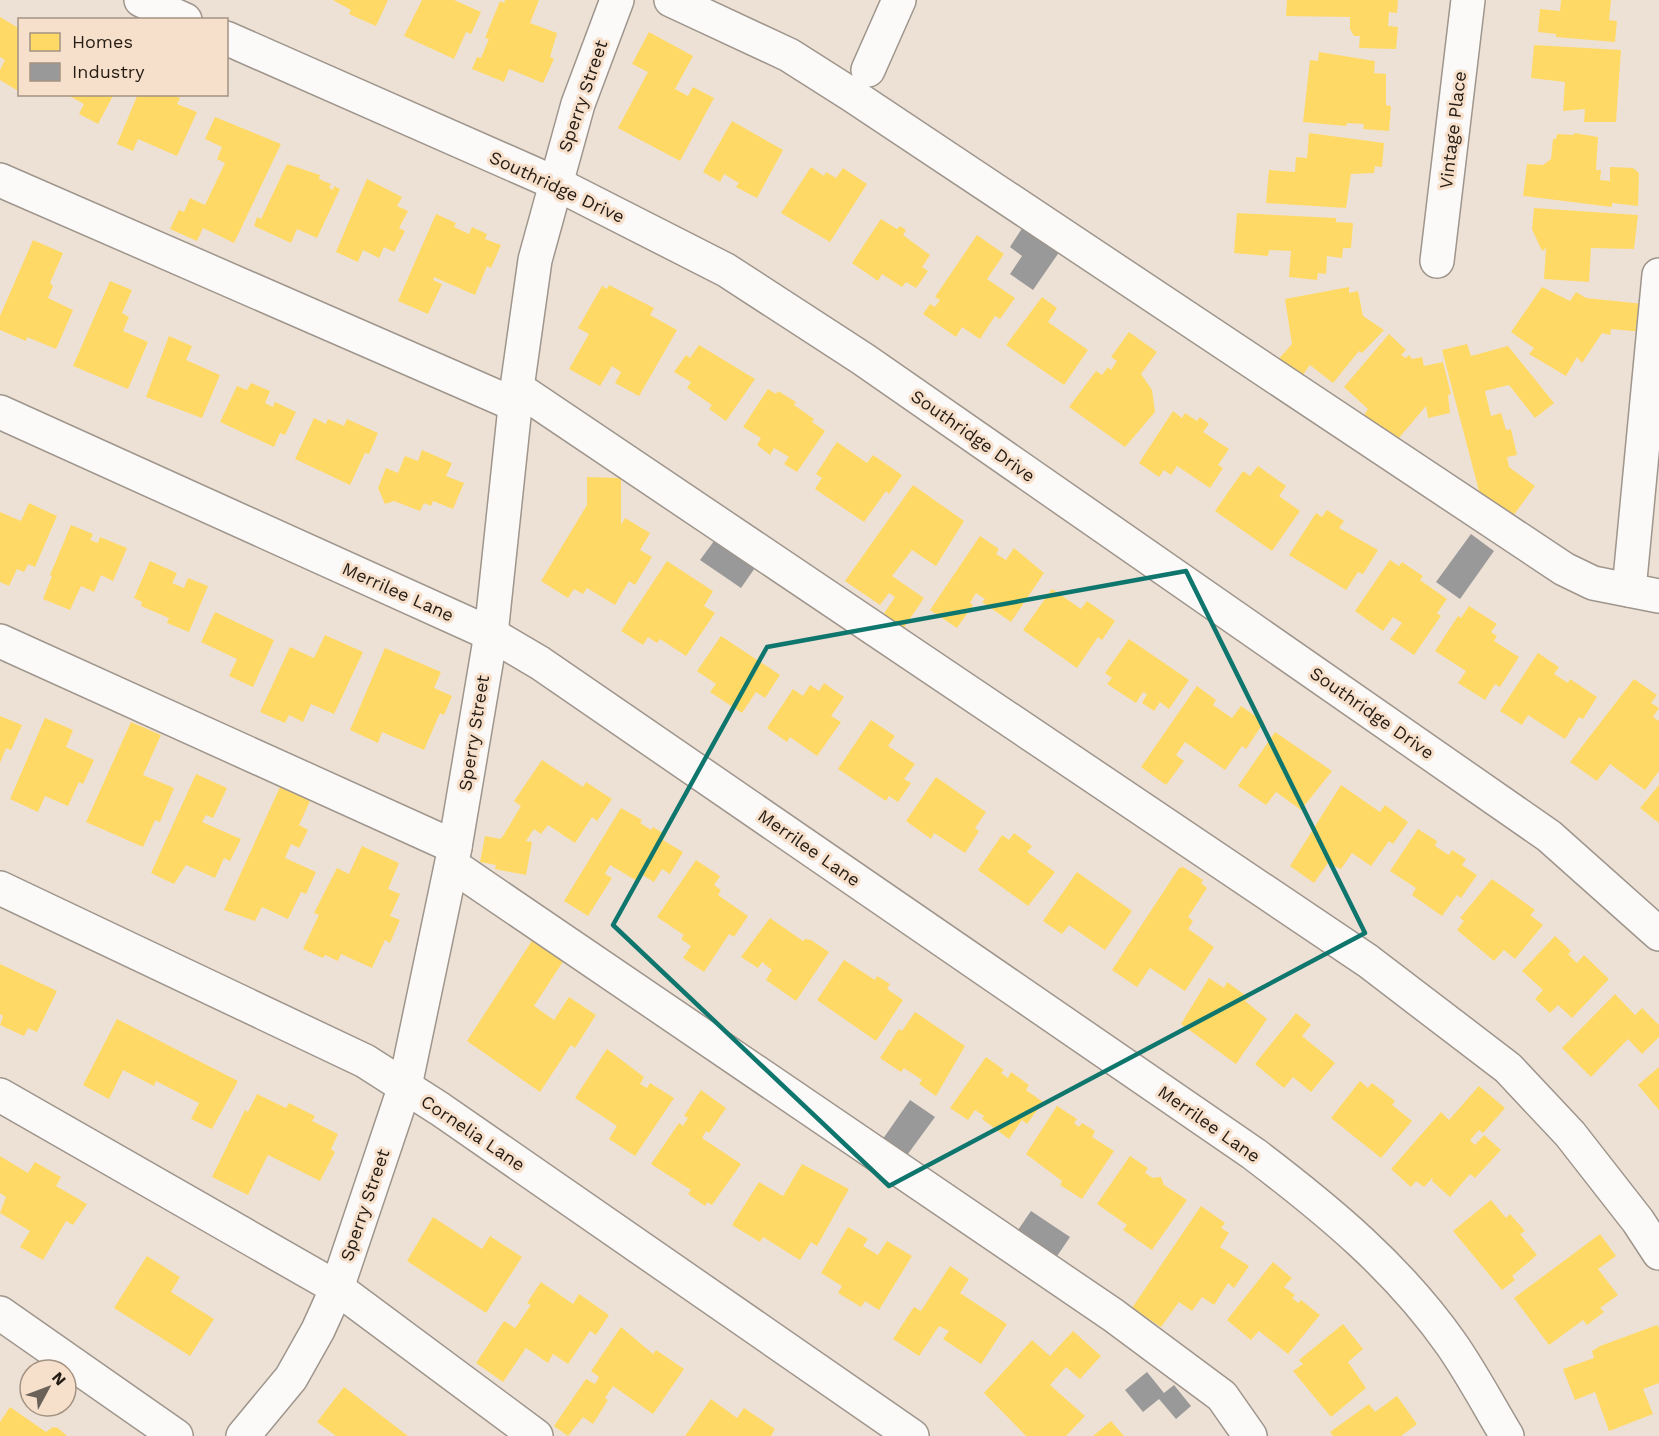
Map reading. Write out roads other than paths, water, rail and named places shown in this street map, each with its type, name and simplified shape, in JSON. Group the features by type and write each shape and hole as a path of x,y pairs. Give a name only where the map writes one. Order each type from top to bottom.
{"street":[{"path":"141,0 180,18"},
{"name":"Sperry Street","path":"243,1436 291,1378 337,1288 405,1086 453,856 491,634 517,396 535,260 578,104 617,0"},
{"path":"671,0 789,56 852,95 1526,541 1564,569 1593,583 1644,593 1659,275"},
{"path":"868,70 899,0"},
{"name":"Vintage Place","path":"1437,261 1468,0"},
{"name":"Southridge Drive","path":"228,39 555,183 726,270 863,359 1549,836 1659,934"},
{"path":"0,180 517,396 1368,961 1508,1068 1570,1134 1638,1221 1659,1253"},
{"name":"Merrilee Lane","path":"0,412 491,634 540,663 1235,1141 1331,1213 1394,1274 1452,1345 1507,1436"},
{"path":"0,641 453,856 1113,1315 1222,1396 1250,1436"},
{"name":"Cornelia Lane","path":"0,888 365,1061 405,1086 912,1436"},
{"path":"0,1095 337,1288 536,1436"},
{"path":"0,1313 176,1436"}]}
